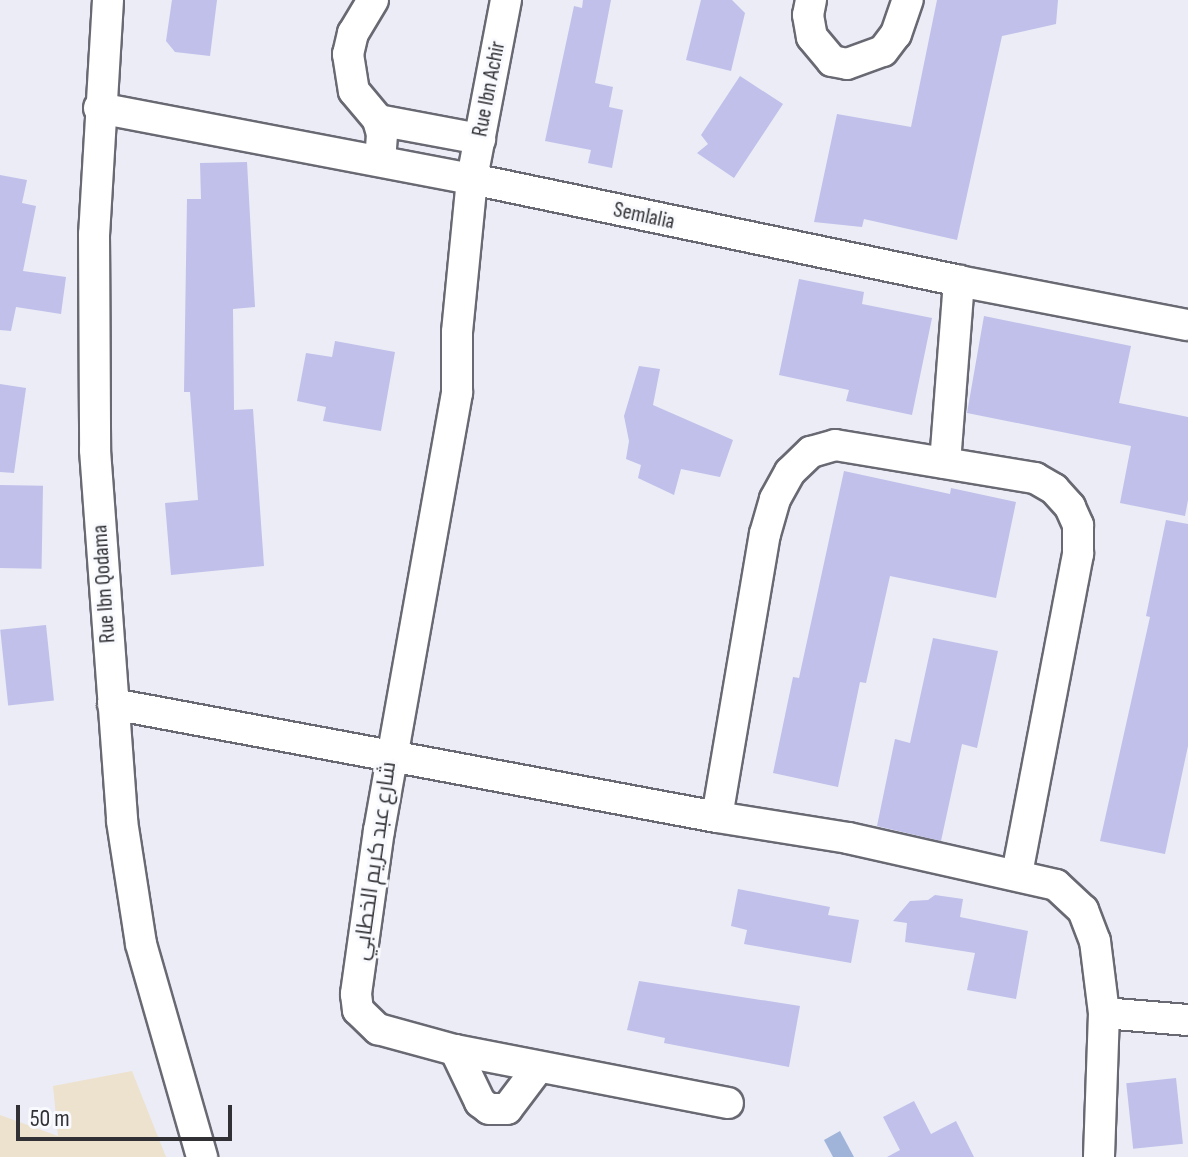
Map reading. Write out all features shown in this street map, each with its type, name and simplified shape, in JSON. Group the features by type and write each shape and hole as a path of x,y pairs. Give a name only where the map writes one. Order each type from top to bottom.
{"street":[{"name":"Rue Ibn Qodama","path":"108,0 99,108 94,234 95,450 122,821 141,944 202,1157"},
{"path":"373,0 353,33 348,54 354,91 378,120 382,134 380,161"},
{"name":"Rue Ibn Achir","path":"457,332 472,179 506,0"},
{"path":"809,7 812,37 832,61 847,64 883,51 896,34 908,0"},
{"name":"Semlalia","path":"99,108 472,179 959,281 1188,325"},
{"path":"378,120 480,139"},
{"path":"945,463 959,281"},
{"name":"شارع عبد كريم الخطابي","path":"457,332 457,393 391,755 356,994 358,1010 378,1029 455,1050 728,1103"},
{"path":"717,817 765,534 775,499 790,472 811,452 835,445 1035,478 1054,489 1070,507 1078,525 1078,554 1017,875"},
{"path":"113,704 717,817 848,838 1056,885 1083,910 1095,941 1104,1013 1099,1157"},
{"path":"1104,1013 1188,1020"},
{"path":"455,1050 480,1102 489,1109 507,1109 538,1068"}],"shaded area":[{"path":"132,1071 166,1157 0,1157 0,1115 58,1136 53,1086"}],"water":[{"path":"840,1131 854,1157 833,1157 824,1140"}],"building":[{"path":"172,0 217,0 210,56 175,52 166,41"},
{"path":"583,0 611,0 595,83 613,87 609,107 623,110 612,168 588,163 591,150 545,141 574,6 582,8"},
{"path":"701,0 732,0 745,13 731,71 686,60"},
{"path":"937,0 1058,0 1056,24 1002,36 957,240 864,219 862,227 814,222 837,114 911,127"},
{"path":"740,76 783,104 734,178 697,153 708,144 701,135"},
{"path":"247,162 255,307 233,309 234,410 253,409 264,566 171,575 165,503 198,500 190,392 184,392 187,199 201,199 200,163"},
{"path":"0,175 27,180 22,203 36,206 23,271 66,277 61,314 16,307 11,331 0,330"},
{"path":"799,279 864,292 862,304 932,318 912,415 846,401 849,390 779,375"},
{"path":"984,316 1131,346 1119,403 1188,417 1188,500 1185,516 1120,503 1131,446 967,413"},
{"path":"335,341 395,352 381,431 323,421 326,407 297,401 306,353 332,357"},
{"path":"639,366 660,369 653,405 733,440 720,477 681,469 674,495 638,478 641,465 626,459 629,441 624,416"},
{"path":"0,384 26,388 14,473 0,472"},
{"path":"844,471 950,494 951,488 1016,502 996,598 890,576 866,683 860,682 838,787 773,773 793,677 799,678"},
{"path":"0,485 43,486 42,569 0,568"},
{"path":"1166,520 1188,524 1188,746 1165,854 1100,841 1150,617 1146,616"},
{"path":"46,625 54,701 8,705 0,630"},
{"path":"933,638 998,651 977,748 962,744 941,841 877,826 895,739 910,743"},
{"path":"738,889 830,907 828,915 859,920 851,963 744,944 747,930 731,926"},
{"path":"935,895 963,899 960,917 1028,931 1016,999 967,990 975,953 905,942 907,923 893,921 910,901 928,900"},
{"path":"639,981 800,1006 789,1067 664,1043 665,1038 627,1030"},
{"path":"1176,1078 1183,1144 1133,1149 1126,1083"},
{"path":"914,1101 931,1134 956,1121 974,1157 887,1157 900,1150 883,1117"}]}
